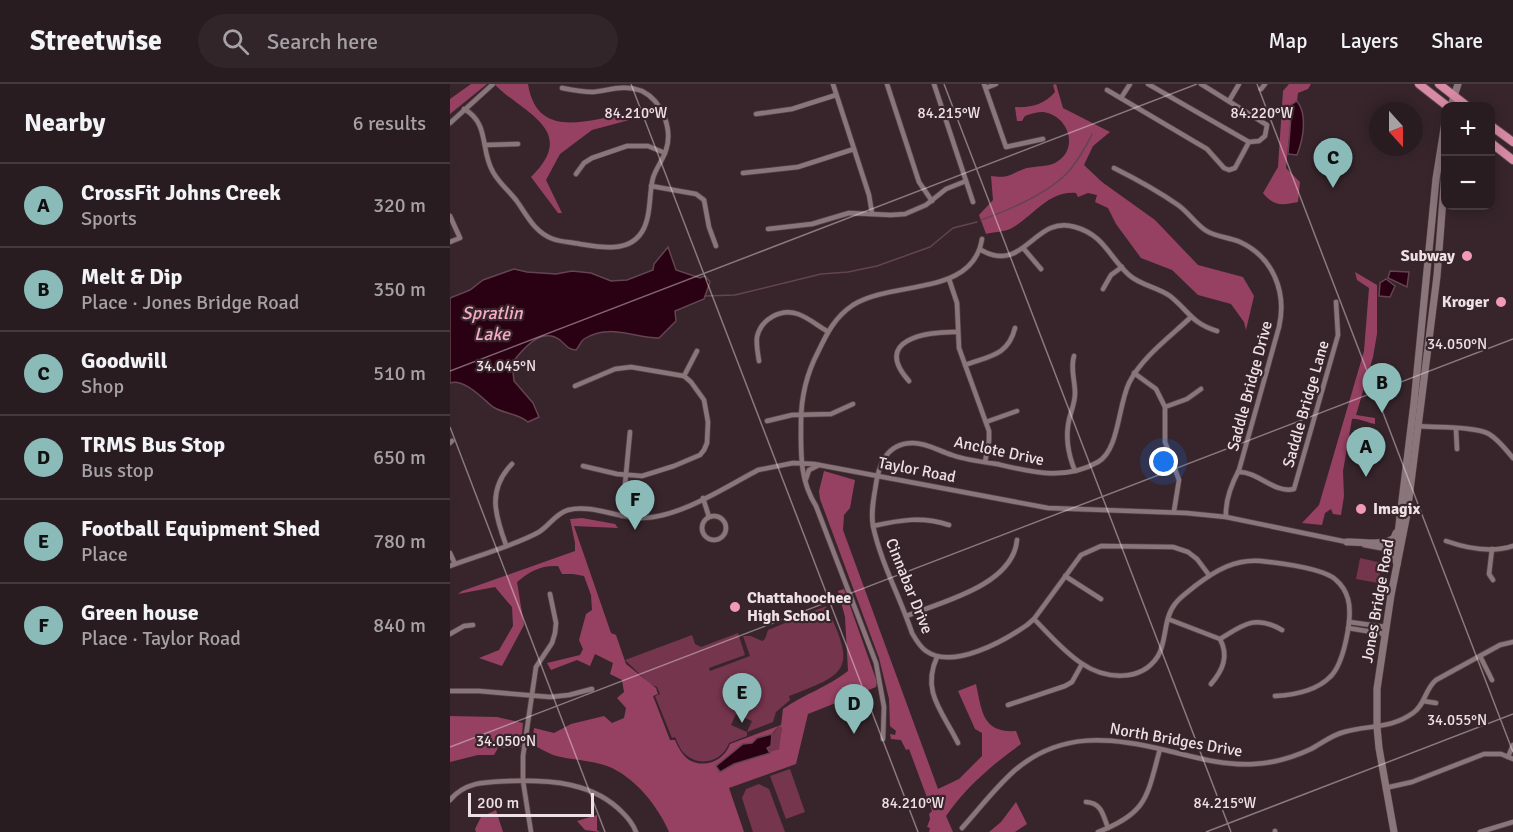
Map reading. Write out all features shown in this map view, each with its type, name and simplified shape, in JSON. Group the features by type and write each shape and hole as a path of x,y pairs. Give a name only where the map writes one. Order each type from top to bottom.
{"highway":[{"path":"1419,84 1444,102"},
{"path":"1439,84 1461,102"},
{"path":"1495,127 1513,142"},
{"path":"1495,145 1513,160"}],"main road":[{"path":"1452,102 1458,84"},
{"path":"1436,235 1435,195 1441,152"},
{"path":"1415,426 1423,313 1441,198"},
{"name":"Jones Bridge Road","path":"1394,832 1385,788 1377,727 1377,689 1397,564 1394,560 1399,552 1434,292 1431,268 1436,235"},
{"name":"Jones Bridge Road","path":"1399,552 1404,493 1415,426"},
{"path":"1347,542 1386,543 1392,541 1395,536 1400,499 1404,493"}],"street":[{"path":"450,123 493,84"},
{"path":"598,84 598,91"},
{"path":"833,84 869,195 872,213"},
{"path":"887,84 920,182 932,201"},
{"path":"934,84 973,202"},
{"path":"996,84 985,86 1006,147 1043,139"},
{"path":"1122,98 1130,84"},
{"path":"1148,84 1249,142 1259,141 1266,136 1267,125 1201,84"},
{"path":"1229,101 1239,84"},
{"path":"464,109 480,123 492,172 517,201 533,227 552,239 605,248 618,248 629,244 640,234 646,222 651,186 668,141 668,129 660,109 652,98 627,87 582,92 562,88"},
{"path":"1107,90 1207,148 1224,168 1229,170 1235,168 1249,142"},
{"path":"756,114 792,110 836,95"},
{"path":"485,145 518,144"},
{"path":"576,174 584,163 592,158 627,146 648,146 665,153"},
{"path":"743,173 798,166 854,149"},
{"name":"Saddle Bridge Drive","path":"1114,168 1178,205 1204,230 1251,248 1262,256 1275,277 1281,296 1279,327 1238,472 1226,504 1226,518"},
{"path":"768,229 812,224 849,213 905,214 919,209 946,189 966,181"},
{"path":"651,186 696,194 704,200 709,227 716,246"},
{"path":"450,216 460,238 450,242"},
{"path":"981,250 991,255 1014,254 1024,249 1047,229 1059,225 1089,232 1099,239 1134,278 1169,296 1203,327 1217,331"},
{"path":"884,739 884,707 876,663 806,485 801,463 802,395 806,378 828,331 843,312 864,300 949,279 968,268 981,250 982,239"},
{"path":"1024,249 1041,269"},
{"path":"1103,289 1111,275 1122,267"},
{"path":"949,279 957,303 959,348 986,422 989,441 985,462"},
{"name":"Saddle Bridge Lane","path":"1238,472 1244,472 1278,487 1294,489 1338,335 1336,302"},
{"path":"759,361 756,344 758,333 765,323 776,315 786,312 798,314 828,331"},
{"name":"Anclote Drive","path":"877,474 887,454 897,446 909,443 923,444 953,456 1045,474 1075,471 1098,462 1111,450 1122,402 1134,374 1191,317"},
{"path":"965,365 1005,349 1010,343 1015,328"},
{"path":"909,381 897,366 896,360 901,345 927,335 958,332"},
{"path":"684,376 697,351"},
{"path":"1074,356 1071,368 1075,396 1068,422 1067,437 1069,454 1075,471"},
{"path":"575,386 606,371 624,368 663,371 684,376 691,382 707,410 708,438 704,450 693,459 642,476 583,466"},
{"path":"1134,374 1156,389 1165,406 1165,442 1179,480 1174,511"},
{"path":"1165,406 1187,399 1201,389"},
{"path":"767,421 783,416 831,414 853,404"},
{"path":"986,422 1017,411"},
{"path":"1415,426 1478,430 1488,433 1498,440 1513,458"},
{"path":"1456,429 1457,449"},
{"path":"622,516 630,432"},
{"name":"Taylor Road","path":"452,565 539,532 556,516 569,510 582,508 643,518 656,516 675,511 758,470 801,463 877,474 1055,509 1174,511 1226,518 1399,552"},
{"path":"506,545 498,524 495,502 500,481 512,464"},
{"path":"806,485 809,470 821,465"},
{"name":"Cinnabar Drive","path":"877,474 871,512 873,526 912,633 920,646 937,657"},
{"path":"703,498 710,517"},
{"path":"710,517 716,517 724,522 724,534 719,539 711,540 703,533 703,525 710,517"},
{"path":"873,526 913,519 925,519 949,525"},
{"path":"906,616 988,582 1001,571 1012,556 1017,540"},
{"path":"1446,541 1457,545 1492,549 1513,546"},
{"path":"958,743 932,690 931,672 937,657 966,656 1019,631 1034,619 1081,555 1101,546 1173,547 1188,552 1197,559 1209,575"},
{"path":"1492,549 1489,574 1493,580"},
{"path":"450,553 452,565"},
{"path":"1034,619 1082,664 1098,671 1124,676 1148,668 1159,655 1167,619 1174,605 1209,575 1229,565 1250,561 1328,575 1336,579 1345,591 1350,610 1348,628 1335,673 1323,683 1293,695 1275,696"},
{"path":"1065,576 1101,599"},
{"path":"531,832 523,781 523,756 536,667 552,643 555,633 556,623 550,594"},
{"path":"1167,619 1220,639 1225,662 1211,684"},
{"path":"1220,639 1237,627 1256,622 1266,622 1282,630"},
{"path":"1349,622 1385,630"},
{"path":"450,634 464,626 473,625"},
{"path":"1348,628 1385,630"},
{"name":"North Bridges Drive","path":"962,828 1014,771 1053,748 1078,741 1103,739 1126,741 1219,762 1256,764 1296,755 1343,732 1377,727 1411,715 1417,710 1436,680 1500,645 1513,642"},
{"path":"1480,657 1492,680"},
{"path":"1008,705 1065,686 1072,682 1082,664"},
{"path":"450,691 560,696 592,689"},
{"path":"1423,701 1436,704"},
{"path":"1385,788 1412,782 1484,754 1495,753 1510,758 1513,746"},
{"path":"1098,832 1128,818 1143,803 1160,749"},
{"path":"450,800 456,793 471,785 551,781 601,794 633,823 636,832"},
{"path":"1086,802 1099,806 1108,828"},
{"path":"1480,832 1513,822"}],"shaded area":[{"path":"471,84 487,84 450,114 450,99"},
{"path":"494,84 528,84 533,102 552,120 580,122 627,114 633,119 592,130 560,154 546,180 562,213 558,213 531,177 544,161 550,147 548,135 542,124 532,114"},
{"path":"1056,84 1063,108 1110,132 1093,146 1084,165 1102,182 1155,220 1198,265 1243,277 1254,296 1246,330 1244,322 1231,304 1198,295 1172,270 1141,258 1116,224 1108,208 1095,202 1097,195 1088,193 1078,197 1076,193 1066,193 1057,196 1010,229 986,234 979,215 993,200 991,176 1007,176 1027,168 1055,163 1063,157 1067,150 1068,134 1059,119 1043,112 1025,116 1022,121 1017,121 1015,107 1027,107 1042,102 1055,92 1053,85"},
{"path":"1289,84 1311,84 1308,89 1298,93 1297,101 1292,104 1286,168 1300,182 1298,202 1283,204 1271,201 1263,193 1278,167 1283,91"},
{"path":"1355,272 1377,285 1377,334 1373,357 1356,415 1375,418 1375,424 1352,419 1343,471 1344,496 1341,515 1333,514 1331,509 1325,513 1322,525 1302,523 1319,505 1364,351 1369,288 1357,280"},
{"path":"824,471 855,480 850,508 844,515 843,530 938,789 959,779 982,756 982,733 975,729 958,691 976,684 982,711 990,724 1005,731 1016,731 1021,744 980,777 954,805 946,816 953,832 929,832 930,828 927,827 929,814 932,811 909,749 906,750 901,740 891,739 890,734 895,735 896,731 890,726 889,699 879,658 820,499 819,491"},
{"path":"582,518 615,524 618,528 574,526 611,633 616,635 626,664 656,688 658,694 653,696 670,740 675,740 680,751 695,763 714,761 724,755 730,744 778,726 781,725 783,709 848,671 845,617 838,591 844,589 877,682 876,687 808,714 796,764 729,788 744,832 669,832 652,802 627,777 607,766 553,755 532,744 534,728 554,733 571,724 604,716 612,723 624,718 626,708 617,698 624,692 622,680 610,674 613,663 595,654 590,666 577,660 551,670 547,663 580,655 583,649 579,640 586,614 592,610 591,595 584,576 562,574 558,566 552,566 536,569 522,578 517,582 524,625 502,666 479,658 499,650 513,626 512,607 495,587 458,594 575,551 570,519","holes":["778,726 782,728 779,749 719,771 716,766 743,744 752,743 772,734"]},
{"path":"1360,558 1382,563 1378,583 1356,579"},
{"path":"826,606 841,643 842,665 836,674 825,681 789,696 790,700 776,712 773,722 747,732 747,736 729,743 722,754 716,758 697,761 691,758 685,754 675,737 672,738 655,696 660,694 657,687 650,684 625,660 692,635 695,644 701,647 738,633 745,655 709,668 710,671 750,656 743,636 751,636 762,641 768,630","holes":["736,714 752,721 747,732 731,725"]},
{"path":"450,716 497,717 523,723 521,747 498,748 494,755 478,755 450,762"},
{"path":"778,726 782,728 781,747 770,753 767,748 771,746 771,737"},
{"path":"790,769 805,812 786,819 770,776"},
{"path":"759,784 769,789 785,832 753,832 742,798 746,789"},
{"path":"1016,802 1027,824 1015,832 989,832 1001,822"},
{"path":"496,810 503,832 476,832 475,829 481,817"},
{"path":"597,815 597,830 600,832 585,830 577,821"}],"water":[{"path":"1297,101 1302,113 1303,135 1297,155 1288,154 1292,104"},
{"name":"Spratlin Lake","path":"668,247 676,270 700,278 705,276 710,282 704,299 675,311 676,321 659,338 602,332 584,339 576,350 569,348 553,336 533,341 512,363 514,381 533,403 539,417 528,422 493,407 467,386 455,382 450,383 450,298 470,290 483,280 514,269 556,274 572,271 591,273 611,281 627,280 653,270 654,264"},
{"path":"1390,271 1409,272 1407,287 1388,278"},
{"path":"1386,279 1395,286 1390,297 1379,296 1380,283"},
{"path":"772,734 771,746 767,748 770,753 734,764 720,772 716,766 743,744 752,743 757,738"}],"waterway":[{"path":"981,220 1027,201 1049,188 1074,165 1092,134"},
{"path":"705,296 735,295 821,274 848,272 877,266 930,247 953,228 977,222"}],"place":[{"name":"Goodwill","path":"1333,188"},
{"name":"Subway","path":"1467,256"},
{"name":"Kroger","path":"1501,302"},
{"name":"Melt & Dip","path":"1382,413"},
{"name":"CrossFit Johns Creek","path":"1366,477"},
{"name":"Imagix","path":"1361,509"},
{"name":"Green house","path":"635,530"},
{"name":"Chattahoochee High School","path":"735,607"},
{"name":"Football Equipment Shed","path":"742,723"},
{"name":"TRMS Bus Stop","path":"854,734"}]}
